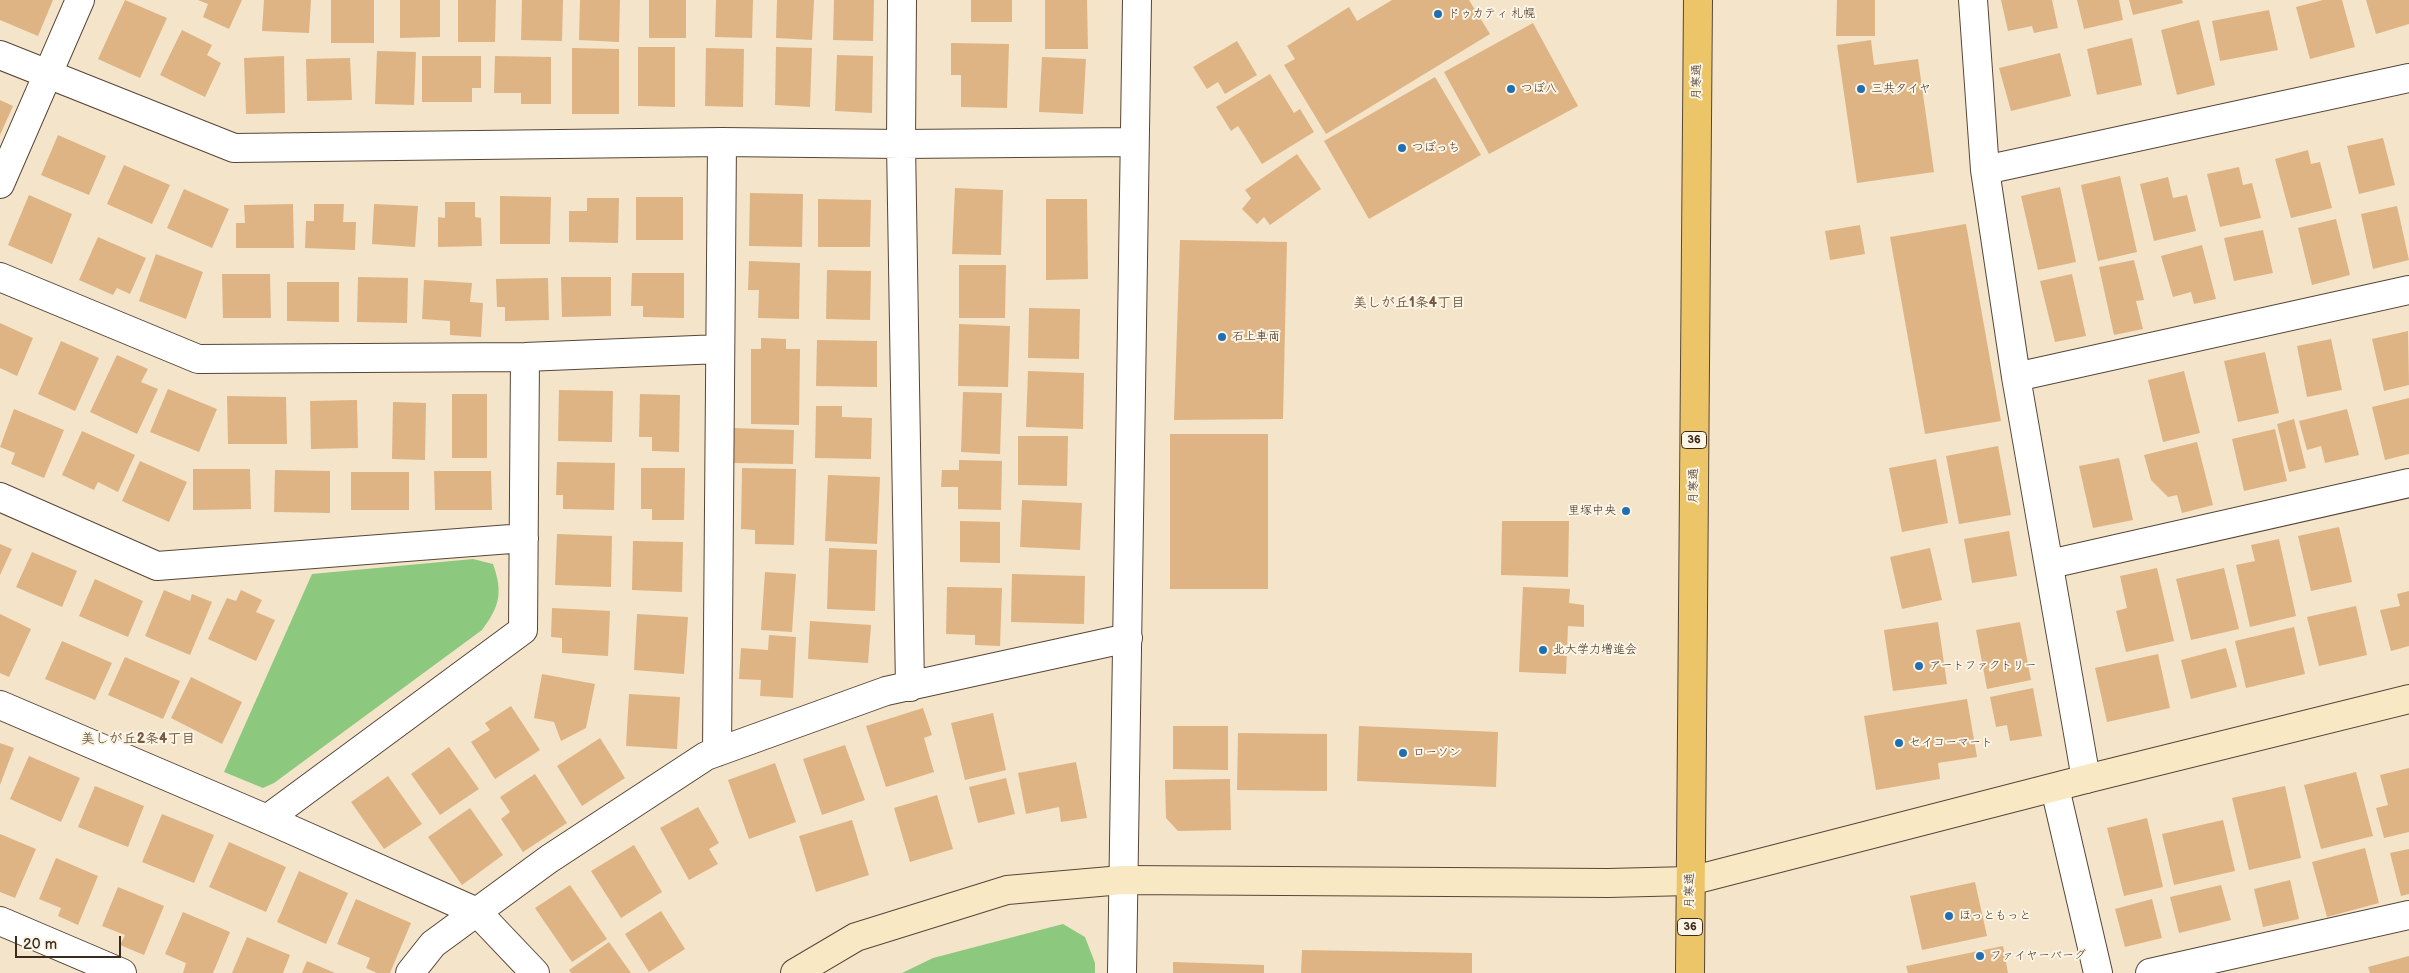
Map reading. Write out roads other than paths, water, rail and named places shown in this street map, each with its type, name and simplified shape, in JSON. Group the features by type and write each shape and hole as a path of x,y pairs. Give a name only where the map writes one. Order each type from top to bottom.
{"highway":[{"name":"月寒通","path":"1690,973 1698,0"}],"street":[{"path":"0,184 80,0"},
{"path":"902,0 901,144 910,687"},
{"path":"1122,973 1137,0"},
{"path":"1973,0 1985,170 2016,377 2086,779"},
{"path":"0,56 234,148 722,142 901,144 1134,142"},
{"path":"1985,170 2409,78"},
{"path":"717,752 722,142"},
{"path":"0,277 198,360 525,357 720,349"},
{"path":"2016,377 2409,290"},
{"path":"267,819 523,630 525,357"},
{"path":"2050,564 2409,483"},
{"path":"0,497 157,566 524,538"},
{"path":"410,973 433,944 558,854 706,756 886,691 1128,638"},
{"path":"794,973 856,937 1007,890 1122,880 1598,883 1690,881 2086,779 2409,699"},
{"path":"0,705 267,819 477,912 535,973"},
{"path":"2055,788 2098,973"},
{"path":"2150,973 2409,915"},
{"path":"0,921 122,973"}],"place":[{"name":"ドゥカティ 札幌","path":"1438,14"},
{"name":"つぼ八","path":"1511,89"},
{"name":"三共タイヤ","path":"1861,89"},
{"name":"つぼっち","path":"1402,148"},
{"name":"石上車両","path":"1222,337"},
{"name":"里塚中央","path":"1626,511"},
{"name":"北大学力増進会","path":"1543,650"},
{"name":"アートファクトリー","path":"1919,666"},
{"name":"セイコーマート","path":"1899,743"},
{"name":"ローソン","path":"1403,753"},
{"name":"ほっともっと","path":"1949,916"},
{"name":"ファイヤーバーグ","path":"1980,956"}],"district":[{"name":"美しが丘1条4丁目","path":"1409,303"},
{"name":"美しが丘2条4丁目","path":"138,739"}]}
